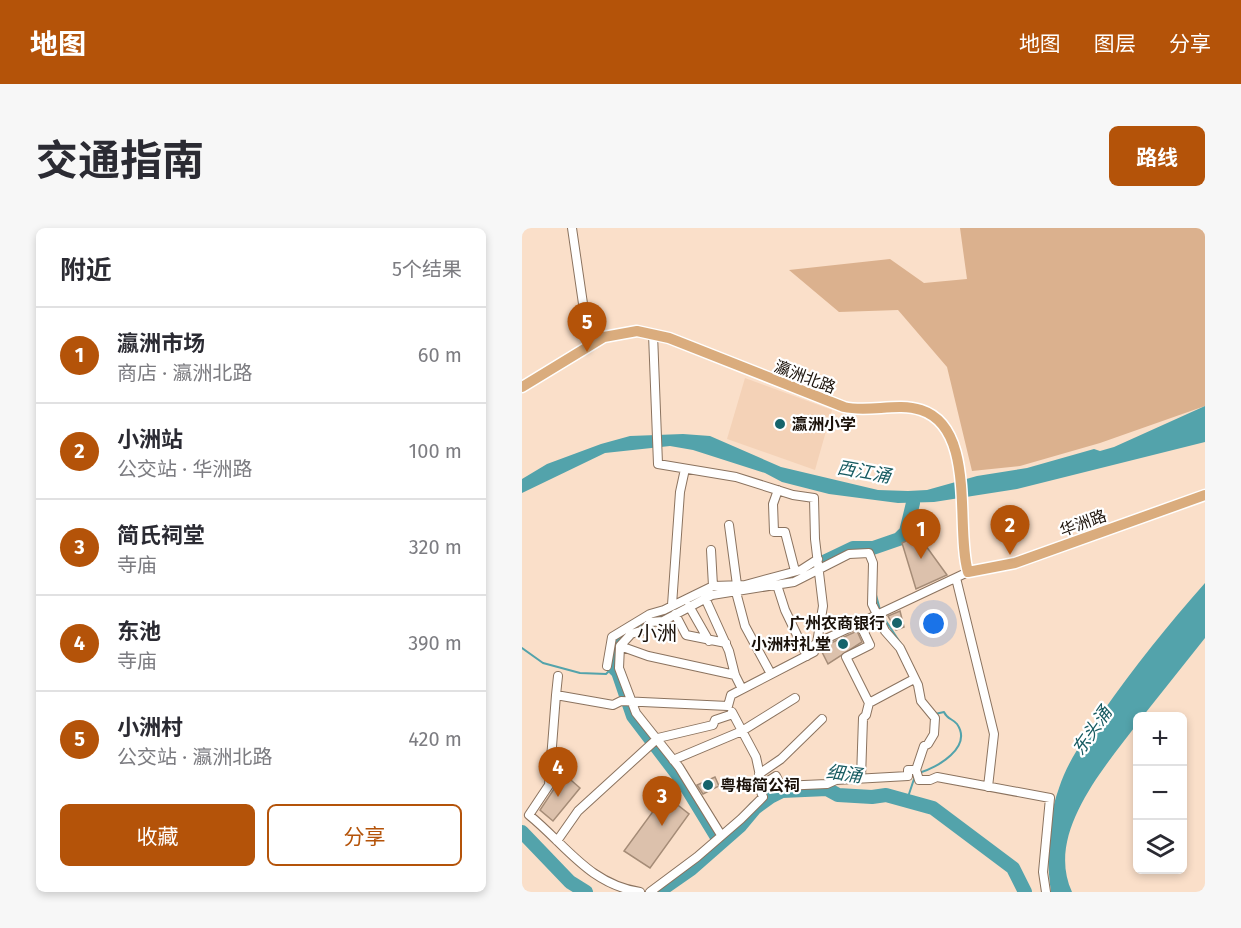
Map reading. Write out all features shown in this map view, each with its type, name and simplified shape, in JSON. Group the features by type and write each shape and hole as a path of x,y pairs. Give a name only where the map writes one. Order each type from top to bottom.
{"main road":[{"name":"瀛洲北路","path":"522,387 589,345 604,337 625,332 653,334 844,407 871,410 909,407 929,413 948,432 957,462 963,502 964,552 968,572"},
{"name":"华洲路","path":"968,572 1015,563 1205,495"}],"street":[{"path":"572,228 589,345"},
{"path":"653,334 658,464 735,477 814,498 823,606 816,643 813,646 814,652 731,695 728,706 756,757 762,785"},
{"path":"672,605 680,492 685,469"},
{"path":"778,490 773,504 774,532 785,532 795,571"},
{"path":"729,525 737,589 745,626 771,674"},
{"path":"711,550 713,586"},
{"path":"721,835 658,738 636,714 619,668 620,646 631,634 645,630 651,622 663,621 712,595 849,554 869,553 873,563 872,604 885,631 900,648 921,701 935,718 934,734 924,746 916,770 919,780 930,780 937,777 1050,798 1043,872 1047,892"},
{"path":"607,666 612,637 630,624 713,586 737,589 794,582 818,563"},
{"path":"816,643 968,572"},
{"path":"956,578 994,734 988,787"},
{"path":"777,585 785,610 807,656"},
{"path":"705,598 726,643 735,675 742,689"},
{"path":"689,606 709,641"},
{"path":"675,614 686,635 726,643"},
{"path":"859,622 870,645 846,657 869,703 863,718 861,778"},
{"path":"620,646 648,656 735,675"},
{"path":"558,676 549,784 529,815 580,865 626,890 640,892"},
{"path":"869,703 914,679"},
{"path":"556,695 613,705 621,701 633,701 728,706"},
{"path":"673,760 742,731 795,698"},
{"path":"556,841 578,811 658,738 713,725 715,720 733,714"},
{"path":"759,774 781,759 822,719"},
{"path":"650,892 698,857 741,819 763,796 759,787 776,776 781,786 908,776 908,770 916,770"}],"shaded area":[{"path":"960,228 1205,228 1205,406 1100,443 1020,466 972,471 947,367 898,310 839,312 789,270 890,259 924,283 967,279"},
{"name":"瀛洲小学","path":"745,378 832,410 815,470 727,439"}],"water":[{"path":"1205,406 1205,442 1017,489 934,502 898,503 829,494 782,482 765,473 693,450 670,446 605,453 522,493 522,479 547,464 601,444 630,436 683,434 710,436 781,467 878,490 927,490 977,476 1027,468 1094,449 1100,451 1114,447"},
{"name":"东头涌","path":"1205,583 1205,638 1146,712 1133,712 1133,729 1095,781 1072,825 1066,847 1066,870 1072,892 1051,892 1048,866 1050,826 1055,801 1067,768 1084,739 1126,679"}],"building":[{"path":"918,535 947,575 916,589 902,543"},
{"name":"广州农商银行","path":"900,611 904,627 896,630 888,616"},
{"name":"小洲村礼堂","path":"857,631 862,642 828,664 820,648"},
{"path":"564,774 580,788 553,821 540,810"},
{"name":"粤梅简公祠","path":"715,777 719,786 703,794 697,785"},
{"path":"665,795 689,814 650,868 624,851"}],"waterway":[{"path":"807,570 853,548 873,548 899,539 906,532 913,503"},
{"path":"873,548 876,569"},
{"path":"720,842 684,783 633,716 618,672 613,667 613,646 630,629 642,623 664,616 711,593 728,589"},
{"path":"876,595 880,610"},
{"path":"882,615 905,650"},
{"path":"522,648 543,663 580,673 606,674 613,667"},
{"path":"919,773 951,755 960,741 961,733 957,724 944,712 935,714"},
{"path":"907,800 915,776"},
{"name":"细涌","path":"658,892 691,869 740,826 755,808 770,797 782,791 827,789 838,795 872,797 886,795 933,808 1013,868 1025,892"},
{"name":"细涌","path":"522,832 570,882 586,892"}],"place":[{"name":"小洲村","path":"587,352"},
{"name":"瀛洲小学","path":"780,424"},
{"name":"小洲站","path":"1010,555"},
{"name":"瀛洲市场","path":"921,559"},
{"name":"广州农商银行","path":"897,623"},
{"name":"小洲村礼堂","path":"843,644"},
{"name":"粤梅简公祠","path":"708,785"},
{"name":"东池","path":"558,797"},
{"name":"简氏祠堂","path":"662,826"}],"district":[{"name":"小洲","path":"657,633"}],"water label":[{"name":"西江涌","path":"864,472"}]}
